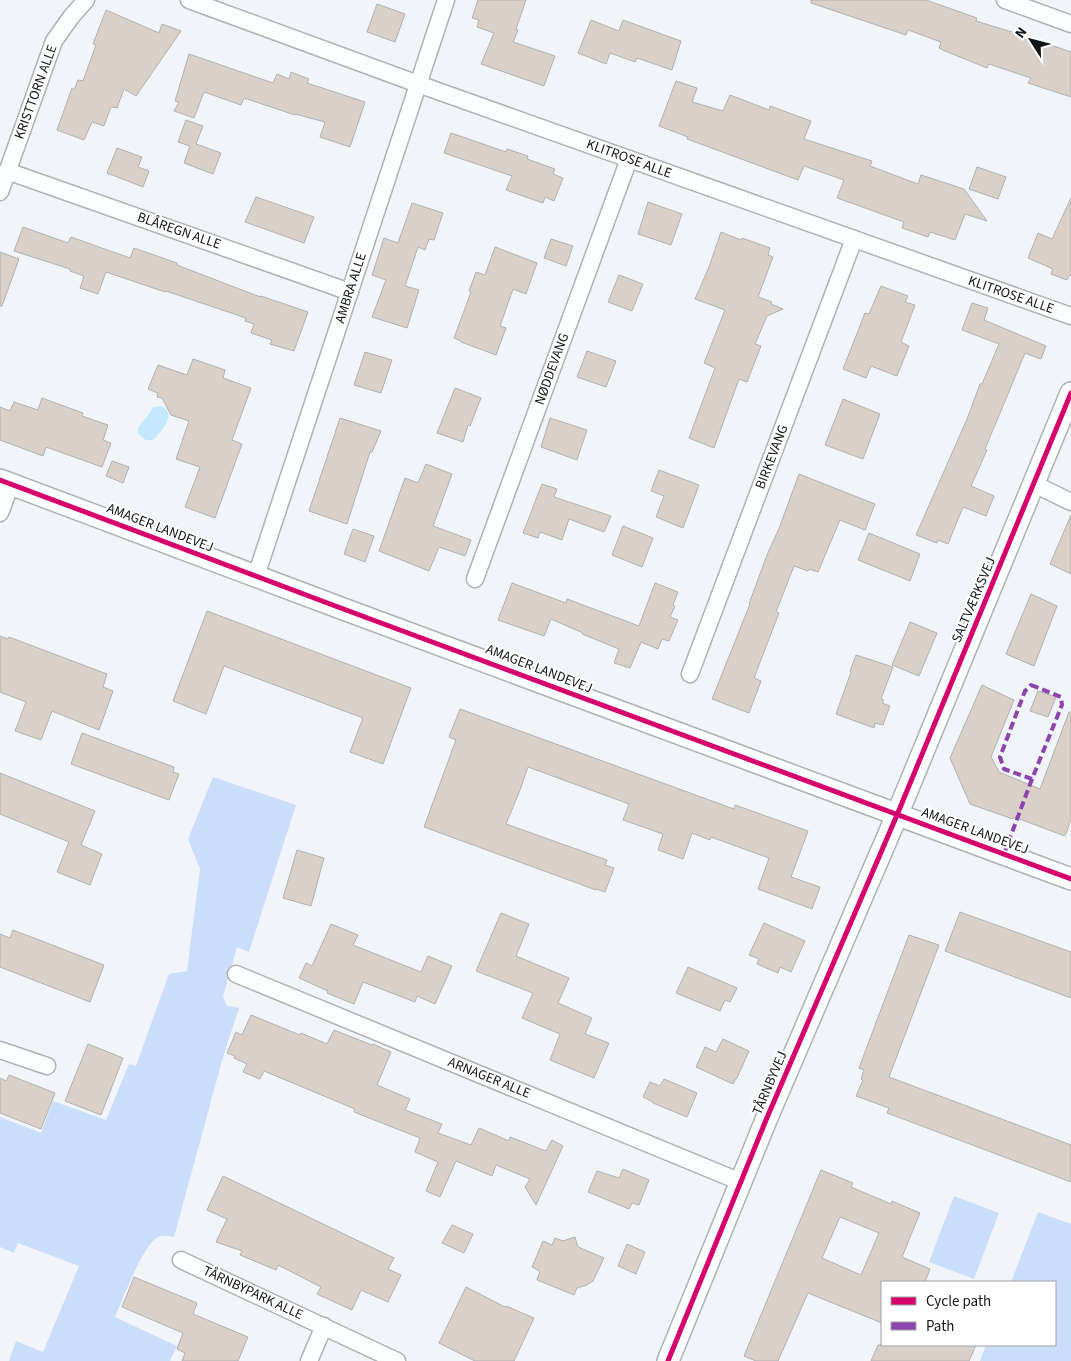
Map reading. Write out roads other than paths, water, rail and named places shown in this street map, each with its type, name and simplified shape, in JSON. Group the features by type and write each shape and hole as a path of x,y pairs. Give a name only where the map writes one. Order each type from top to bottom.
{"street":[{"name":"KRISTTORN ALLE","path":"0,192 54,41 86,0"},
{"name":"KLITROSE ALLE","path":"189,0 418,84 1071,316"},
{"name":"AMBRA ALLE","path":"256,576 446,0"},
{"path":"1004,0 1071,24"},
{"name":"NØDDEVANG","path":"475,579 629,159"},
{"name":"BLÅREGN ALLE","path":"7,171 350,292"},
{"name":"BIRKEVANG","path":"690,674 854,240"},
{"name":"SALTVÆRKSVEJ","path":"897,815 1071,393"},
{"path":"0,513 6,482"},
{"name":"AMAGER LANDEVEJ","path":"6,482 1071,879"},
{"path":"1034,484 1071,502"},
{"name":"TÅRNBYVEJ","path":"668,1361 766,1120 897,815"},
{"name":"ARNAGER ALLE","path":"236,974 741,1182"},
{"path":"0,1050 47,1066"},
{"name":"TÅRNBYPARK ALLE","path":"181,1260 397,1361"},
{"path":"309,1361 324,1326"}]}
